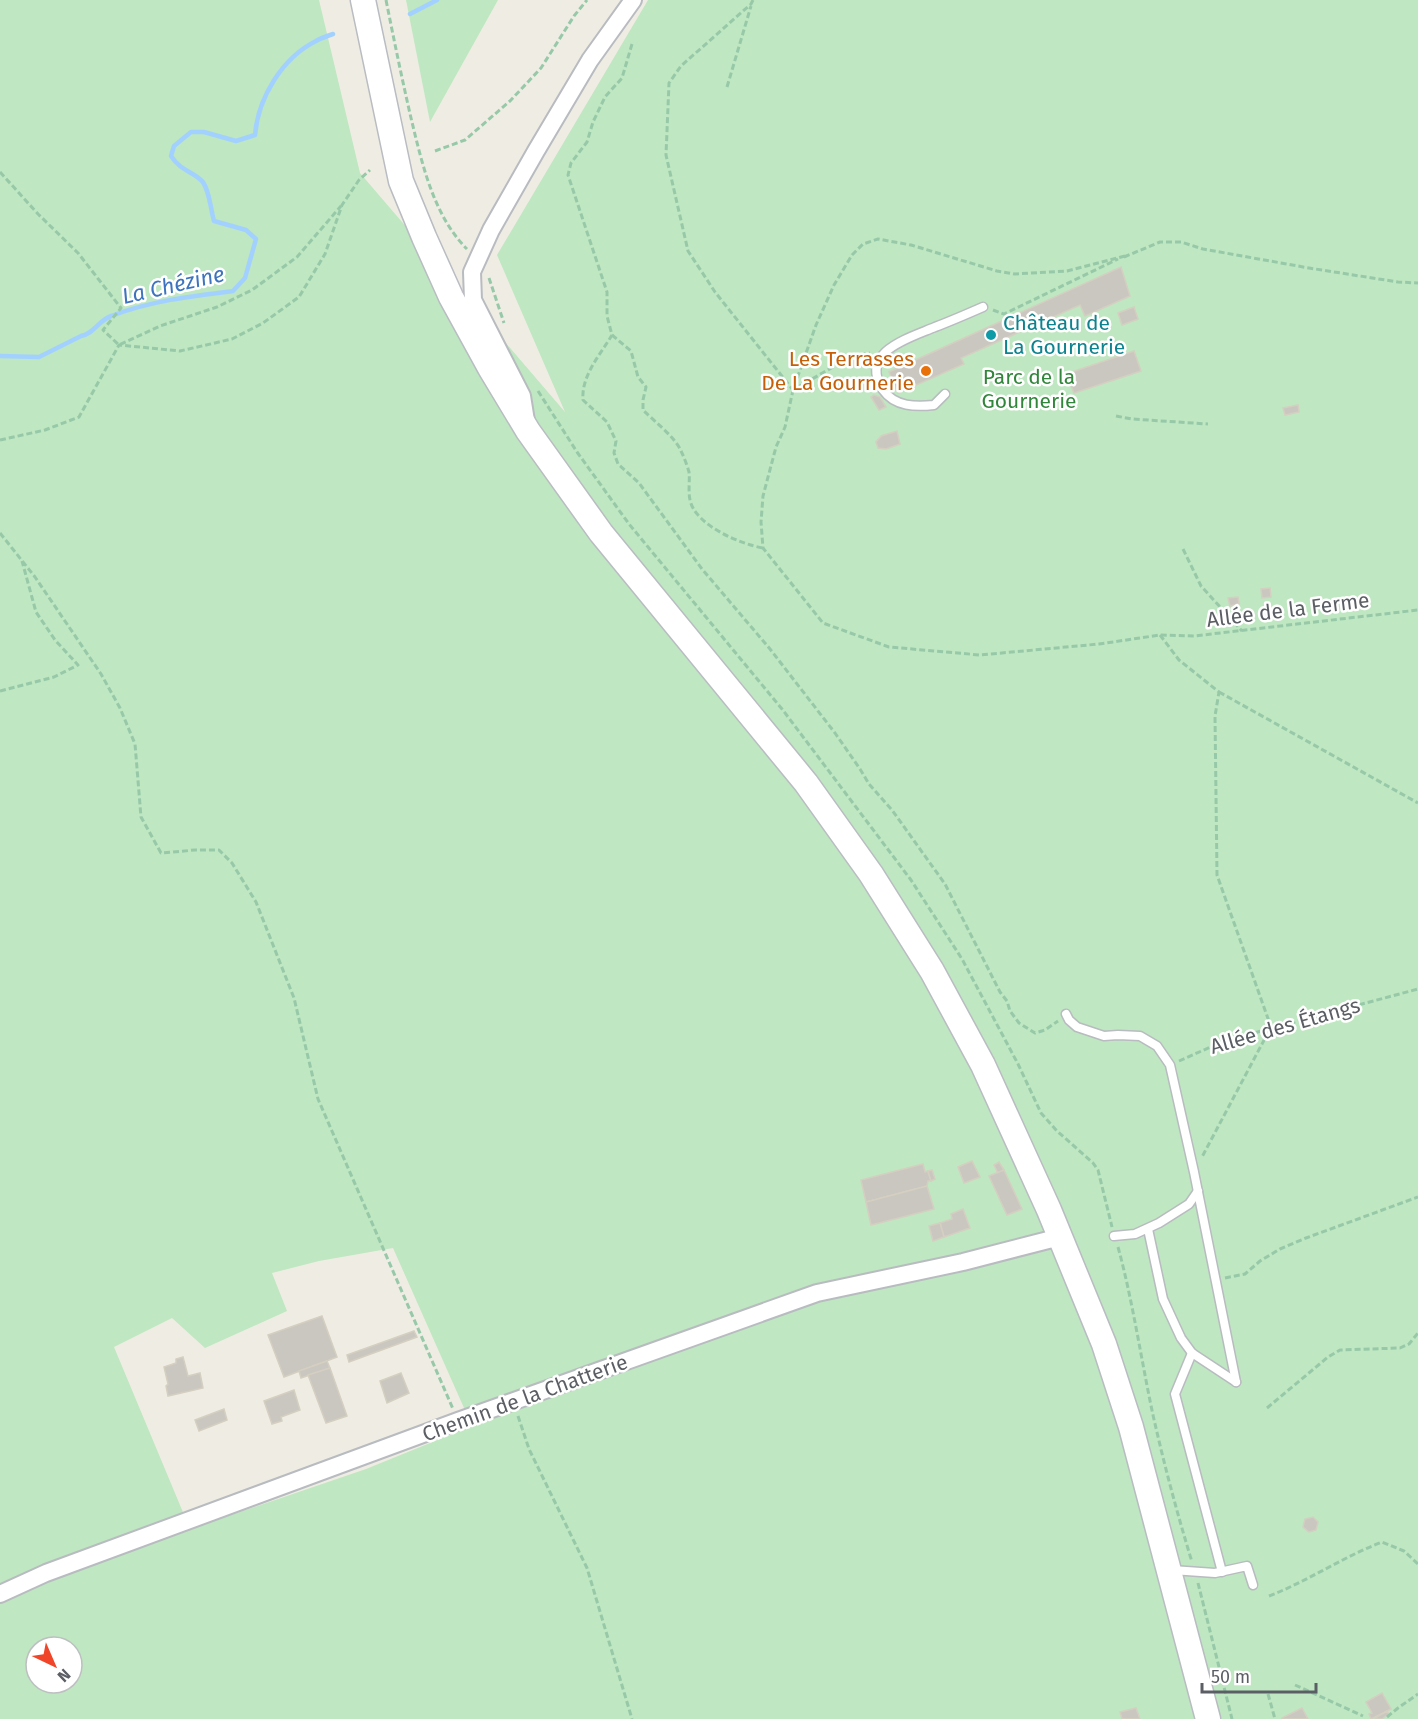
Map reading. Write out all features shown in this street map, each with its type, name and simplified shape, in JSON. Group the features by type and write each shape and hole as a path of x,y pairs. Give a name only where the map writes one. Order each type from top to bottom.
{"main road":[{"path":"363,0 401,181 451,297 490,368 528,431 602,533 806,783 871,874 932,971 983,1065 1060,1237 1104,1344 1128,1417 1208,1719"}],"street":[{"path":"528,431 522,396 473,300 472,272 502,210 590,60 633,0"},
{"name":"Chemin de la Chatterie","path":"0,1594 46,1574 458,1421 817,1293 963,1262 1060,1237"}],"lane":[{"path":"945,394 934,405 901,404 886,394 880,385 876,373 881,357 894,344 982,307"},
{"path":"1066,1014 1077,1027 1104,1036 1140,1036 1157,1046 1170,1065 1236,1382 1192,1353 1181,1338 1163,1299 1148,1229"},
{"path":"1114,1236 1135,1234 1148,1229 1189,1204 1198,1191"},
{"path":"1192,1353 1175,1394 1222,1572"},
{"path":"1169,1569 1222,1572 1247,1566 1253,1585"}],"path":[{"path":"386,0 404,90 428,179 445,219 464,246 482,264 504,324"},
{"path":"435,151 465,140 510,101 541,68 573,16 587,0"},
{"path":"727,87 752,2"},
{"path":"752,2 681,66 669,83 666,155 688,251 715,292 793,390"},
{"path":"632,44 622,78 605,97 586,142 571,163 568,175 607,292 607,316 612,335 631,351 638,377 646,387 643,410 680,448 689,472 690,500 695,514 731,538 763,548 761,522 763,496 776,447 786,427 793,390 816,325 834,285 852,255 863,244 878,239 911,245 997,271 1016,274 1067,271 1125,256"},
{"path":"0,440 45,430 79,417 119,345 160,326 217,307 252,290 297,257 342,205 359,180 370,170"},
{"path":"0,172 78,253 121,308 104,330 119,345 180,351 232,339 263,323 299,297 325,254 342,205"},
{"path":"982,307 1004,314 1125,256 1160,242 1181,242 1203,249 1298,266 1398,282 1418,283"},
{"path":"612,335 586,378 582,389 583,400 607,422 616,441 614,453 618,464 639,483 702,569 770,649 835,733 869,784 892,810 938,874 1000,992 1007,1001 1010,1011 1019,1023 1035,1033 1045,1029 1066,1014"},
{"path":"793,390 852,356 886,351"},
{"path":"535,386 629,524 782,709 911,880 962,959 1019,1066 1041,1113 1098,1170 1134,1318 1156,1426 1232,1719"},
{"path":"1116,416 1208,424"},
{"path":"0,533 22,560 102,674 120,708 135,744 141,817 161,853 219,850 232,863 256,902 294,998 318,1099 458,1421"},
{"name":"Allée de la Ferme","path":"763,548 823,623 890,647 980,655 1100,644 1160,635 1194,636 1418,610"},
{"path":"1183,549 1201,586 1242,631"},
{"path":"0,691 54,677 78,665 55,640 36,612 28,590 22,560"},
{"path":"1160,635 1179,660 1219,692 1418,803"},
{"path":"1194,1172 1271,1027 1217,875 1215,716 1219,692"},
{"name":"Allée des Étangs","path":"1170,1065 1224,1041 1418,989"},
{"path":"1216,1280 1245,1274 1260,1261 1280,1249 1418,1197"},
{"path":"1267,1408 1328,1357 1340,1350 1401,1348 1409,1344 1418,1334"},
{"path":"513,1402 529,1449 587,1568 632,1719"},
{"path":"1269,1596 1356,1552 1382,1542 1404,1551 1418,1564"},
{"path":"1295,1685 1363,1716"},
{"path":"1268,1694 1275,1719"},
{"path":"1387,1717 1418,1694"}],"green space":[{"name":"Parc de la Gournerie","path":"0,0 319,0 360,173 565,412 497,255 648,0 1418,0 1418,1719 0,1719","holes":["393,1248 472,1426 366,1469 190,1529 114,1347 172,1318 205,1348 287,1311 272,1273 319,1261"]},
{"path":"406,0 498,0 430,122"}],"building":[{"name":"Château de La Gournerie","path":"1121,267 1130,296 1085,316 1080,305 961,358 964,364 898,393 889,372"},
{"path":"1134,307 1138,319 1122,325 1118,313"},
{"path":"1134,351 1141,371 1074,393 1066,374"},
{"path":"874,395 880,397 886,407 879,410 871,397"},
{"path":"1298,405 1299,412 1285,415 1283,408"},
{"path":"897,431 900,444 886,449 878,448 876,442 881,436"},
{"path":"1270,588 1271,597 1262,598 1261,589"},
{"path":"1238,597 1239,604 1230,606 1228,598"},
{"path":"972,1161 980,1177 964,1183 958,1167"},
{"path":"999,1162 1004,1170 998,1173 994,1165"},
{"path":"923,1164 931,1181 928,1181 927,1186 866,1202 861,1180"},
{"path":"932,1170 935,1179 931,1181 928,1171"},
{"path":"1004,1170 1022,1209 1007,1215 989,1176"},
{"path":"927,1186 934,1209 871,1225 866,1202"},
{"path":"963,1209 970,1228 944,1237 940,1223 952,1219 951,1214"},
{"path":"940,1223 944,1237 933,1241 929,1226"},
{"path":"322,1316 337,1357 284,1377 268,1335"},
{"path":"414,1331 417,1337 349,1362 347,1355"},
{"path":"183,1357 188,1376 200,1373 203,1388 168,1396 164,1367 176,1363 176,1359"},
{"path":"327,1361 330,1368 301,1378 299,1371"},
{"path":"330,1368 347,1416 326,1423 308,1375"},
{"path":"401,1373 409,1393 387,1403 380,1381"},
{"path":"294,1390 300,1410 281,1417 282,1421 272,1424 264,1401"},
{"path":"224,1409 227,1420 199,1431 195,1420"},
{"path":"1313,1517 1318,1522 1316,1530 1309,1532 1303,1527 1305,1519"},
{"path":"1382,1693 1391,1709 1371,1719 1369,1714 1372,1713 1366,1702"},
{"path":"1136,1708 1140,1719 1122,1719 1120,1712"},
{"path":"1302,1708 1308,1719 1282,1719 1282,1718"},
{"path":"1387,1711 1389,1714 1382,1719 1375,1718"}],"waterway":[{"name":"La Chézine","path":"410,14 437,0"},
{"name":"La Chézine","path":"0,356 39,357 86,335 107,318 126,311 171,300 233,291 245,278 256,239 246,230 214,221 204,183 175,161 171,156 174,146 191,132 204,132 236,141 255,135 261,107 274,80 283,68 304,48 333,34"}],"place":[{"name":"Château de La Gournerie","path":"991,335"},
{"name":"Les Terrasses De La Gournerie","path":"926,371"}]}
